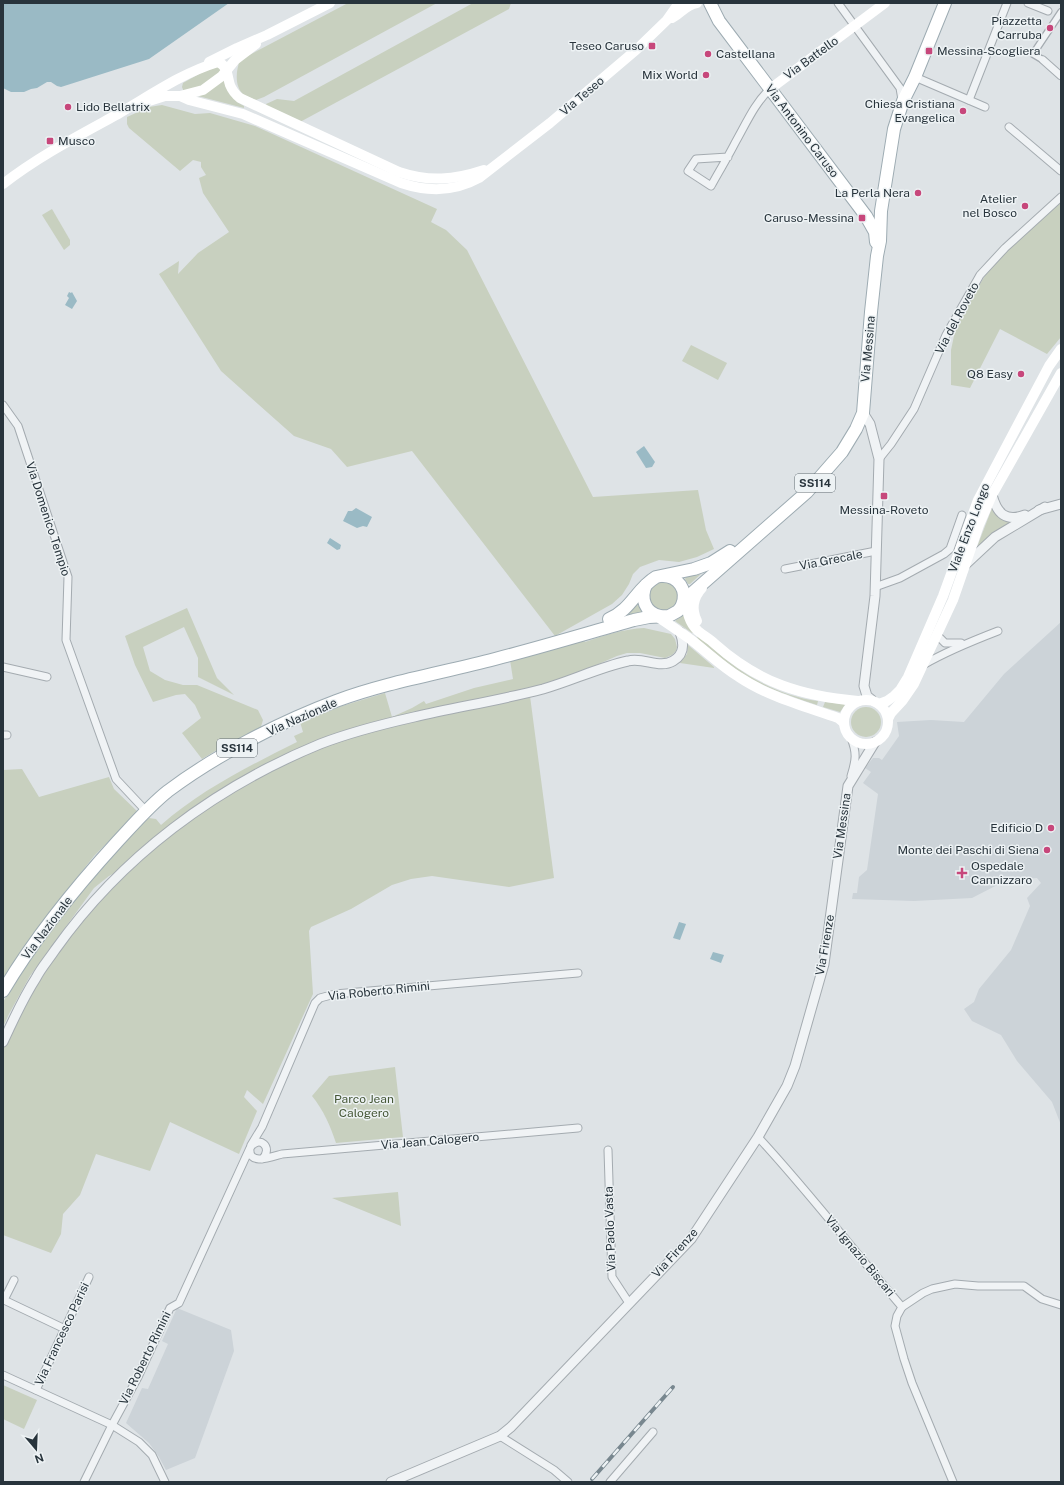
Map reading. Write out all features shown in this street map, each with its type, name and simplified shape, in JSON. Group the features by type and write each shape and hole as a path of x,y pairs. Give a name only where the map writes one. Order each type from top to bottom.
{"main road":[{"path":"180,96 178,91 179,84 210,62 330,3"},
{"path":"666,20 679,3"},
{"path":"666,20 676,16 685,7 697,3"},
{"path":"700,3 712,7"},
{"name":"Via Battello","path":"770,89 885,3"},
{"name":"Via Messina","path":"764,529 807,492 825,473 842,452 856,429 863,413 871,312 880,241 881,211 894,129 902,101 914,77 945,3"},
{"name":"Via Antonino Caruso","path":"712,7 770,89 866,216 876,235 877,256"},
{"name":"Via Teseo","path":"180,96 243,114 284,131 375,173 416,188 442,189 460,187 474,181 494,167 550,123 616,67 666,20"},
{"path":"119,113 165,96 180,96 203,90 222,76 234,61 267,35"},
{"path":"234,61 233,78 236,95"},
{"path":"3,184 31,163 61,144 182,77 218,62 223,64 230,86 236,95 297,126 380,164 412,176 426,179 454,178 470,175 494,167"},
{"path":"866,216 876,220 881,211"},
{"name":"Viale Enzo Longo","path":"876,702 887,701 894,696 900,690 908,676 943,596 978,500 1049,366 1061,349"},
{"name":"Viale Enzo Longo","path":"888,719 891,713 912,688 953,600 979,525 992,495 1061,373"},
{"path":"559,642 624,622 649,617 660,618 674,614 683,600 764,529"},
{"path":"559,642 618,615 650,580 694,569 711,562 764,529"},
{"path":"707,636 694,615 694,600 698,592 723,564"},
{"path":"609,619 627,603 641,579 653,569 661,567 694,569"},
{"path":"662,576 674,578 678,582 689,619 698,631 707,636 728,656 742,665 775,683 806,694 876,702 886,710 888,726 885,733 875,742 870,744 860,743 851,738 844,723 846,712 851,705 858,701"},
{"path":"646,585 643,595 645,605 740,678 784,700 838,718 844,723"},
{"name":"Via Nazionale","path":"3,991 45,928 87,875 146,811 167,792 193,773 273,728 343,699 559,642"}],"street":[{"path":"838,3 900,88 902,101"},
{"path":"969,100 1007,3"},
{"path":"1028,3 1059,14 1034,54 1061,76"},
{"path":"914,77 985,107"},
{"name":"Via Battello","path":"728,157 696,159 688,171 711,186 728,157 752,111 770,89"},
{"path":"1009,127 1061,171"},
{"name":"Via del Roveto","path":"879,458 891,444 914,409 946,335 980,275 1005,248 1061,197"},
{"name":"Via Domenico Tempio","path":"3,405 18,426 68,577 66,640 116,779 146,811"},
{"path":"863,413 870,424 879,458 875,587 864,686 867,696 876,702"},
{"path":"992,495 997,509 1007,517 1021,516 1045,507 1061,504"},
{"path":"965,565 995,537 1045,507"},
{"path":"875,587 900,578 944,554 950,549 962,515"},
{"name":"Via Grecale","path":"785,569 876,551"},
{"path":"923,665 969,642 998,631"},
{"path":"3,1042 36,977 85,911 118,875 146,850 178,824 225,792 287,758 323,743 378,725 544,688 630,660 665,665 675,660 682,652 683,640 680,632"},
{"path":"937,634 945,643 954,644 969,642"},
{"path":"3,666 47,677"},
{"path":"848,786 855,763 856,754 851,738"},
{"path":"848,786 875,742"},
{"name":"Via Messina","path":"833,898 848,786"},
{"name":"Via Firenze","path":"391,1482 500,1436 691,1239 758,1137 787,1086 795,1066 824,964 833,898"},
{"name":"Via Roberto Rimini","path":"84,1482 138,1377 170,1308 179,1303 240,1173 250,1148 262,1127 315,1003 320,998 335,994 578,974"},
{"path":"240,1173 246,1166 265,1156 267,1152 261,1137 262,1127"},
{"name":"Via Jean Calogero","path":"259,1159 282,1154 578,1128"},
{"name":"Via Ignazio Biscari","path":"758,1137 789,1171 902,1307 897,1316 895,1326 904,1359 912,1383 953,1482"},
{"path":"259,1159 253,1158 250,1154 250,1148 254,1143 259,1142 282,1154"},
{"name":"Via Paolo Vasta","path":"608,1150 612,1277 629,1303"},
{"name":"Via Francesco Parisi","path":"36,1390 89,1277"},
{"path":"14,1280 4,1300 65,1329"},
{"path":"902,1307 932,1289 956,1284 978,1286 1024,1286 1042,1299 1061,1305"},
{"path":"3,1375 112,1425 139,1442 152,1455 165,1482"},
{"path":"610,1482 653,1432"},
{"path":"500,1436 554,1470 568,1482"}],"shaded area":[{"name":"Ospedale Cannizzaro","path":"1061,622 1061,1125 1052,1102 1017,1061 1001,1035 972,1021 964,1009 974,1002 979,989 1011,950 1030,906 1027,898 1041,883 1037,878 1007,880 972,898 914,901 852,899 853,893 857,893 859,877 867,870 878,794 863,783 871,772 865,768 873,758 879,758 882,760 899,736 897,722 931,720 964,722 1004,674"},
{"path":"177,1308 231,1330 234,1351 195,1458 166,1470 149,1443 126,1423 142,1388 148,1389 168,1344 162,1341"}],"green space":[{"path":"348,3 437,3 264,97 256,100 245,96 241,92 237,83 240,60"},
{"path":"473,3 511,3 509,9 300,122 268,109 266,104 277,99 294,101"},
{"path":"217,65 222,71 207,85 184,92 182,87 183,83"},
{"path":"225,76 237,102 244,106 244,108 194,95"},
{"path":"162,105 195,114 210,113 255,126 437,209 431,222 446,230 467,250 593,497 698,490 706,530 714,549 697,557 679,562 659,560 640,567 633,574 622,595 612,604 555,636 412,451 347,467 331,449 294,436 221,371 159,274 179,261 178,274 198,253 229,232 203,193 199,178 206,175 201,167 201,162 193,160 180,171 129,128 127,124 127,117 149,107"},
{"path":"1061,201 1061,337 1047,354 1000,329 970,388 951,385 951,350 955,331 953,329 986,274 1007,251"},
{"path":"52,209 70,240 70,245 64,250 42,215"},
{"path":"691,345 727,363 718,380 682,361"},
{"path":"992,508 1013,521 977,547"},
{"path":"701,574 690,584 688,584 685,579 686,577"},
{"path":"664,581 674,586 679,596 674,606 664,611 654,606 649,596 654,586"},
{"path":"637,603 643,613 625,616"},
{"path":"187,608 217,678 234,695 198,677 198,658 184,627 143,647 150,671 165,680 183,685 197,685 258,710 263,720 260,730 217,750 202,759 182,733 201,718 195,705 185,694 176,695 153,702 135,665 125,636"},
{"path":"684,614 695,631 692,633 675,621"},
{"path":"644,628 671,634 675,639 677,647 676,651 672,655 665,658 640,653 627,653 569,677 517,692 404,716 268,764 94,888 30,976 3,1027 3,1002 24,967 73,900 144,822 149,818 156,819 161,825 176,812 226,779 297,742 294,736 303,732 300,722 342,706 385,693 392,717 424,701 426,704 474,688 513,679 510,660 584,640 585,642 614,633"},
{"path":"699,635 711,647 753,678 784,693 818,701 817,705 791,696 756,682 729,664 699,640 697,637"},
{"path":"688,645 714,668 680,663 687,654"},
{"path":"530,696 554,878 509,887 432,876 411,879 392,885 351,909 311,927 309,931 313,994 263,1104 247,1090 244,1097 257,1111 239,1154 170,1122 150,1171 96,1154 80,1195 63,1214 61,1234 51,1253 3,1235 3,1049 10,1032 45,969 89,911 153,847 226,794 301,755 373,729"},
{"path":"825,702 845,705 840,712 823,707"},
{"path":"866,707 877,711 881,722 877,733 866,737 855,733 851,722 855,711"},
{"path":"22,769 39,797 109,777 114,789 138,812 94,856 39,926 3,980 3,770"},
{"name":"Parco Jean Calogero","path":"395,1067 403,1137 336,1143 326,1118 312,1096 329,1076"},
{"path":"398,1192 401,1226 332,1198"},
{"path":"3,1385 37,1400 24,1429 3,1419"}],"water":[{"path":"3,3 229,3 149,59 61,87 51,82 47,82 37,88 24,92 11,92 3,88"},
{"path":"69,292 72,292 77,301 72,309 65,305 69,298 67,296"},
{"path":"644,446 655,462 652,467 646,468 636,452"},
{"path":"356,508 372,517 367,527 363,526 357,528 343,521 348,511 352,511"},
{"path":"330,538 341,545 340,549 337,550 327,543"},
{"path":"679,922 686,924 680,940 673,938"},
{"path":"713,952 724,955 721,963 710,959"}],"railway":[{"path":"592,1479 673,1387"}],"place":[{"name":"Piazzetta Carruba","path":"1050,28"},
{"name":"Teseo Caruso","path":"652,46"},
{"name":"Messina-Scogliera","path":"929,51"},
{"name":"Castellana","path":"708,54"},
{"name":"Mix World","path":"706,75"},
{"name":"Lido Bellatrix","path":"68,107"},
{"name":"Chiesa Cristiana Evangelica","path":"963,111"},
{"name":"Musco","path":"50,141"},
{"name":"La Perla Nera","path":"918,193"},
{"name":"Atelier nel Bosco","path":"1025,206"},
{"name":"Caruso-Messina","path":"862,218"},
{"name":"Q8 Easy","path":"1021,374"},
{"name":"Messina-Roveto","path":"884,496"},
{"name":"Edificio D","path":"1051,828"},
{"name":"Monte dei Paschi di Siena","path":"1047,850"},
{"name":"Ospedale Cannizzaro","path":"962,873"}]}
